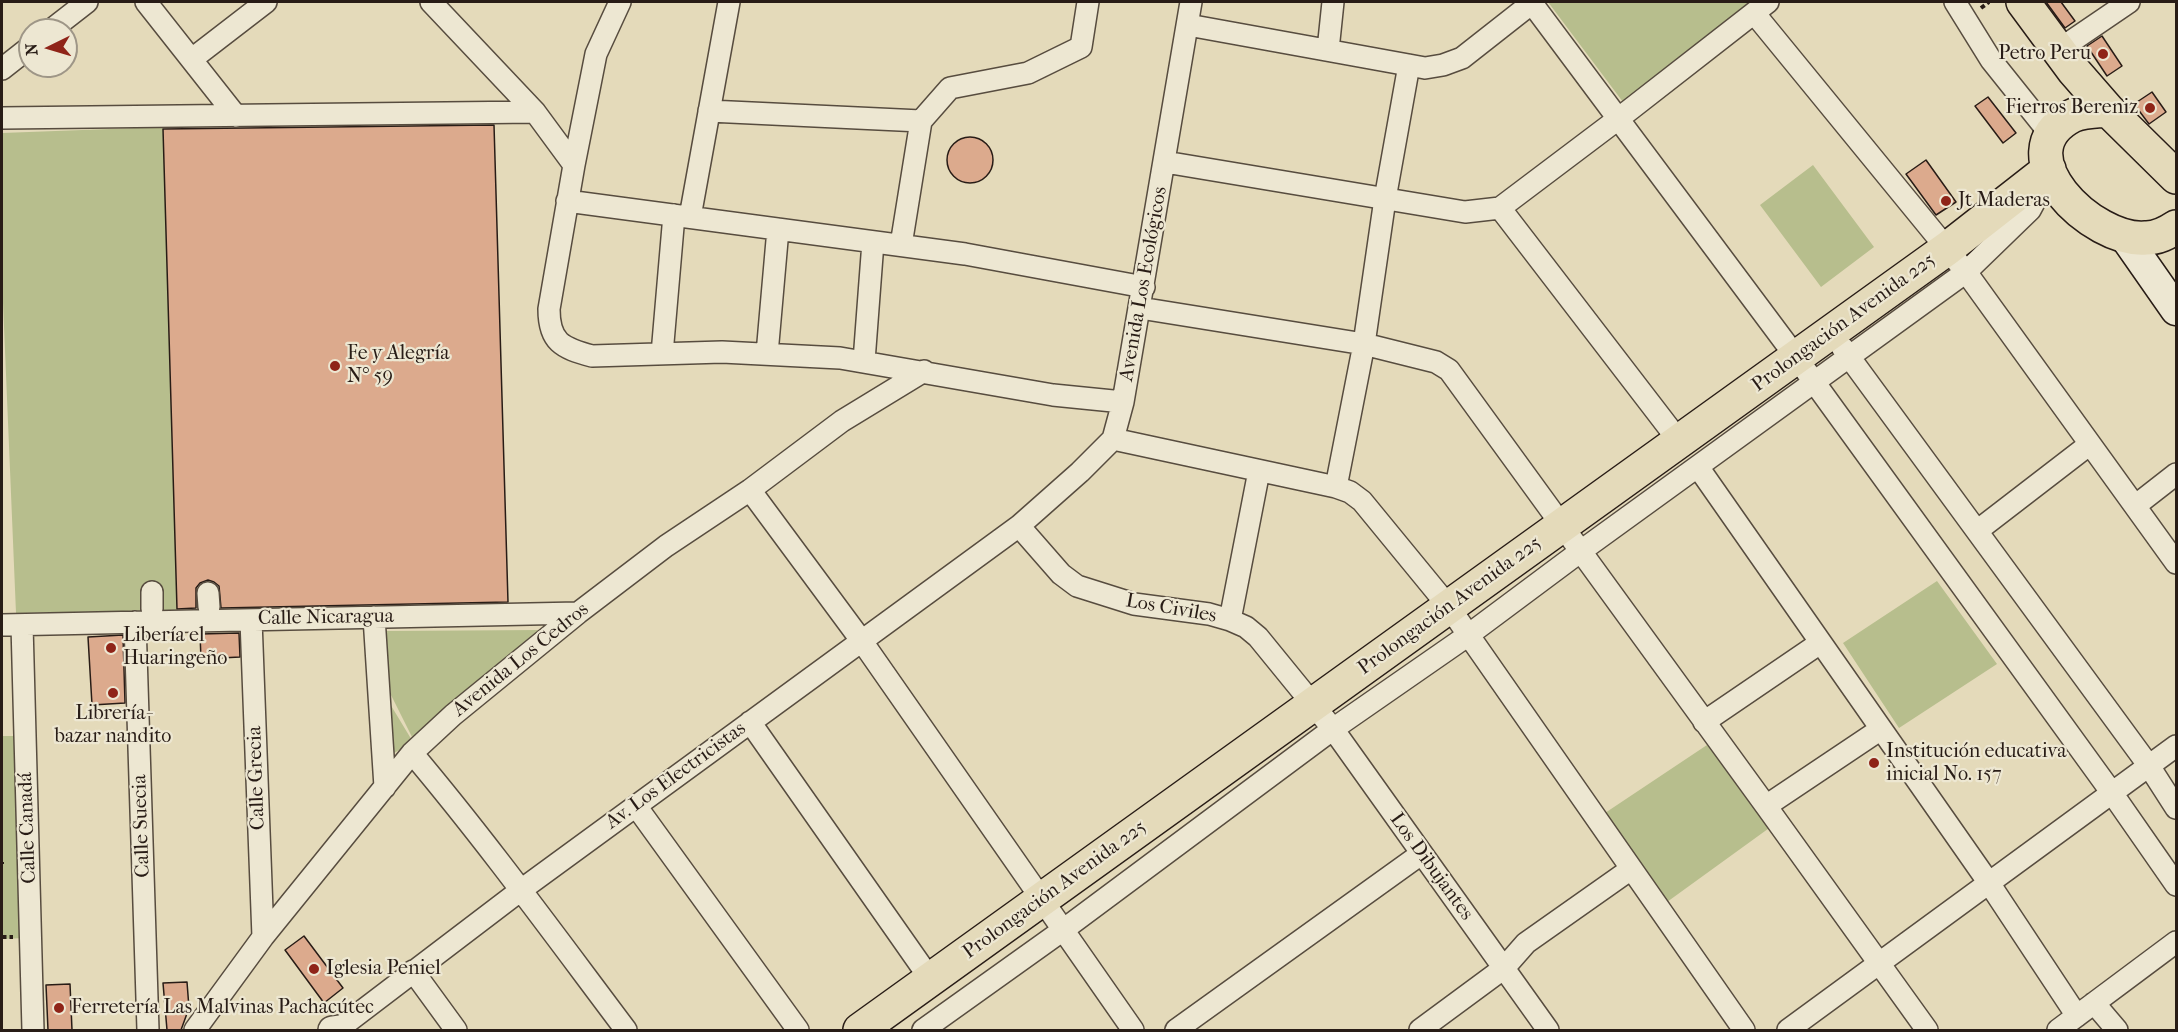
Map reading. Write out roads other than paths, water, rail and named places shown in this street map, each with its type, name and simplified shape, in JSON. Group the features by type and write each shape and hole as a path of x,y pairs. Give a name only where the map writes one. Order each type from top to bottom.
{"main road":[{"path":"2023,2 2060,49 2074,71 2108,110 2176,177"},
{"path":"2060,49 2065,75 2065,100 2046,153 2042,174 2094,223 2125,237 2147,238 2165,234 2176,227"},
{"path":"2055,130 2072,116 2091,111 2108,110"},
{"name":"Prolongación Avenida 225","path":"860,1030 1042,900 1323,717 1449,607 1571,538 1957,260 2042,174"},
{"path":"2125,237 2176,310"}],"street":[{"path":"66,18 87,2"},
{"path":"146,2 236,116"},
{"path":"192,59 266,2"},
{"path":"431,2 535,112 574,165"},
{"path":"662,354 682,216 709,111 729,2"},
{"path":"901,245 921,122 950,88 1028,73 1082,47 1088,2"},
{"name":"Avenida Los Ecológicos","path":"1019,526 1080,472 1113,439 1123,402 1142,298 1191,2"},
{"path":"1328,50 1333,2"},
{"path":"1188,25 1425,68 1443,65 1462,58 1531,2 1805,369 2176,885"},
{"path":"1954,2 1991,60 2055,130"},
{"path":"2060,49 2129,2"},
{"path":"616,4 596,54 567,201 549,309 549,326 557,342 572,351 592,356 722,352 840,358 1053,395 1123,402"},
{"path":"1165,162 1465,212 1500,208 1761,8 1957,260 2176,563"},
{"path":"2,69 18,56"},
{"path":"1336,487 1364,344 1385,199 1409,65"},
{"path":"709,111 921,122"},
{"path":"2,118 535,112"},
{"path":"567,201 965,254 1142,298 1364,344 1436,362 1449,370 1927,1030"},
{"path":"1500,208 1689,454 1989,883 2086,1010 2117,1030"},
{"path":"767,354 778,229"},
{"path":"864,361 873,242"},
{"path":"1840,344 2149,766 2176,808"},
{"name":"Avenida Los Cedros","path":"195,1030 263,937 412,753 453,715 578,612 666,546 750,490 842,421 924,371"},
{"path":"1113,439 1336,487 1350,492 1362,501 1449,607 1467,636 1744,1030"},
{"path":"1977,531 2091,444"},
{"path":"1230,620 1259,471"},
{"path":"2135,506 2176,474"},
{"path":"750,490 861,640 1133,1030"},
{"name":"Los Civiles","path":"1019,526 1061,574 1077,586 1134,604 1209,614 1246,627 1258,637 1323,717"},
{"name":"Av. Los Electricistas","path":"336,1030 521,890 1019,526"},
{"name":"Prolongación Avenida 225","path":"923,1030 1063,930 1323,717 1467,636 1571,538"},
{"name":"Calle Nicaragua","path":"12,625 578,612"},
{"path":"374,617 385,787"},
{"name":"Calle Grecia","path":"250,620 263,937"},
{"name":"Calle Suecia","path":"135,622 148,1030"},
{"name":"Calle Canadá","path":"12,625 33,1030"},
{"path":"1704,722 1820,643"},
{"name":"Los Dibujantes","path":"1323,717 1548,1030"},
{"path":"750,722 931,980"},
{"path":"1766,806 1881,729"},
{"path":"1788,1030 2176,746"},
{"path":"412,753 452,800 626,1030"},
{"path":"636,806 798,1030"},
{"path":"1176,1030 1421,854"},
{"path":"1420,1030 1504,968 1526,943 1631,868"},
{"path":"2058,1030 2176,942"},
{"path":"413,971 456,1030"}],"place":[{"name":"Petro Peru","path":"2103,54"},
{"name":"Fierros Bereniz","path":"2150,108"},
{"name":"Jt Maderas","path":"1946,201"},
{"name":"Fe y Alegría N° 59","path":"335,366"},
{"name":"Libería el Huaringeño","path":"111,648"},
{"name":"Librería- bazar nandito","path":"113,693"},
{"name":"Institución educativa inicial No. 157","path":"1874,763"},
{"name":"Iglesia Peniel","path":"314,969"},
{"name":"Ferretería Las Malvinas Pachacútec","path":"59,1008"}]}
